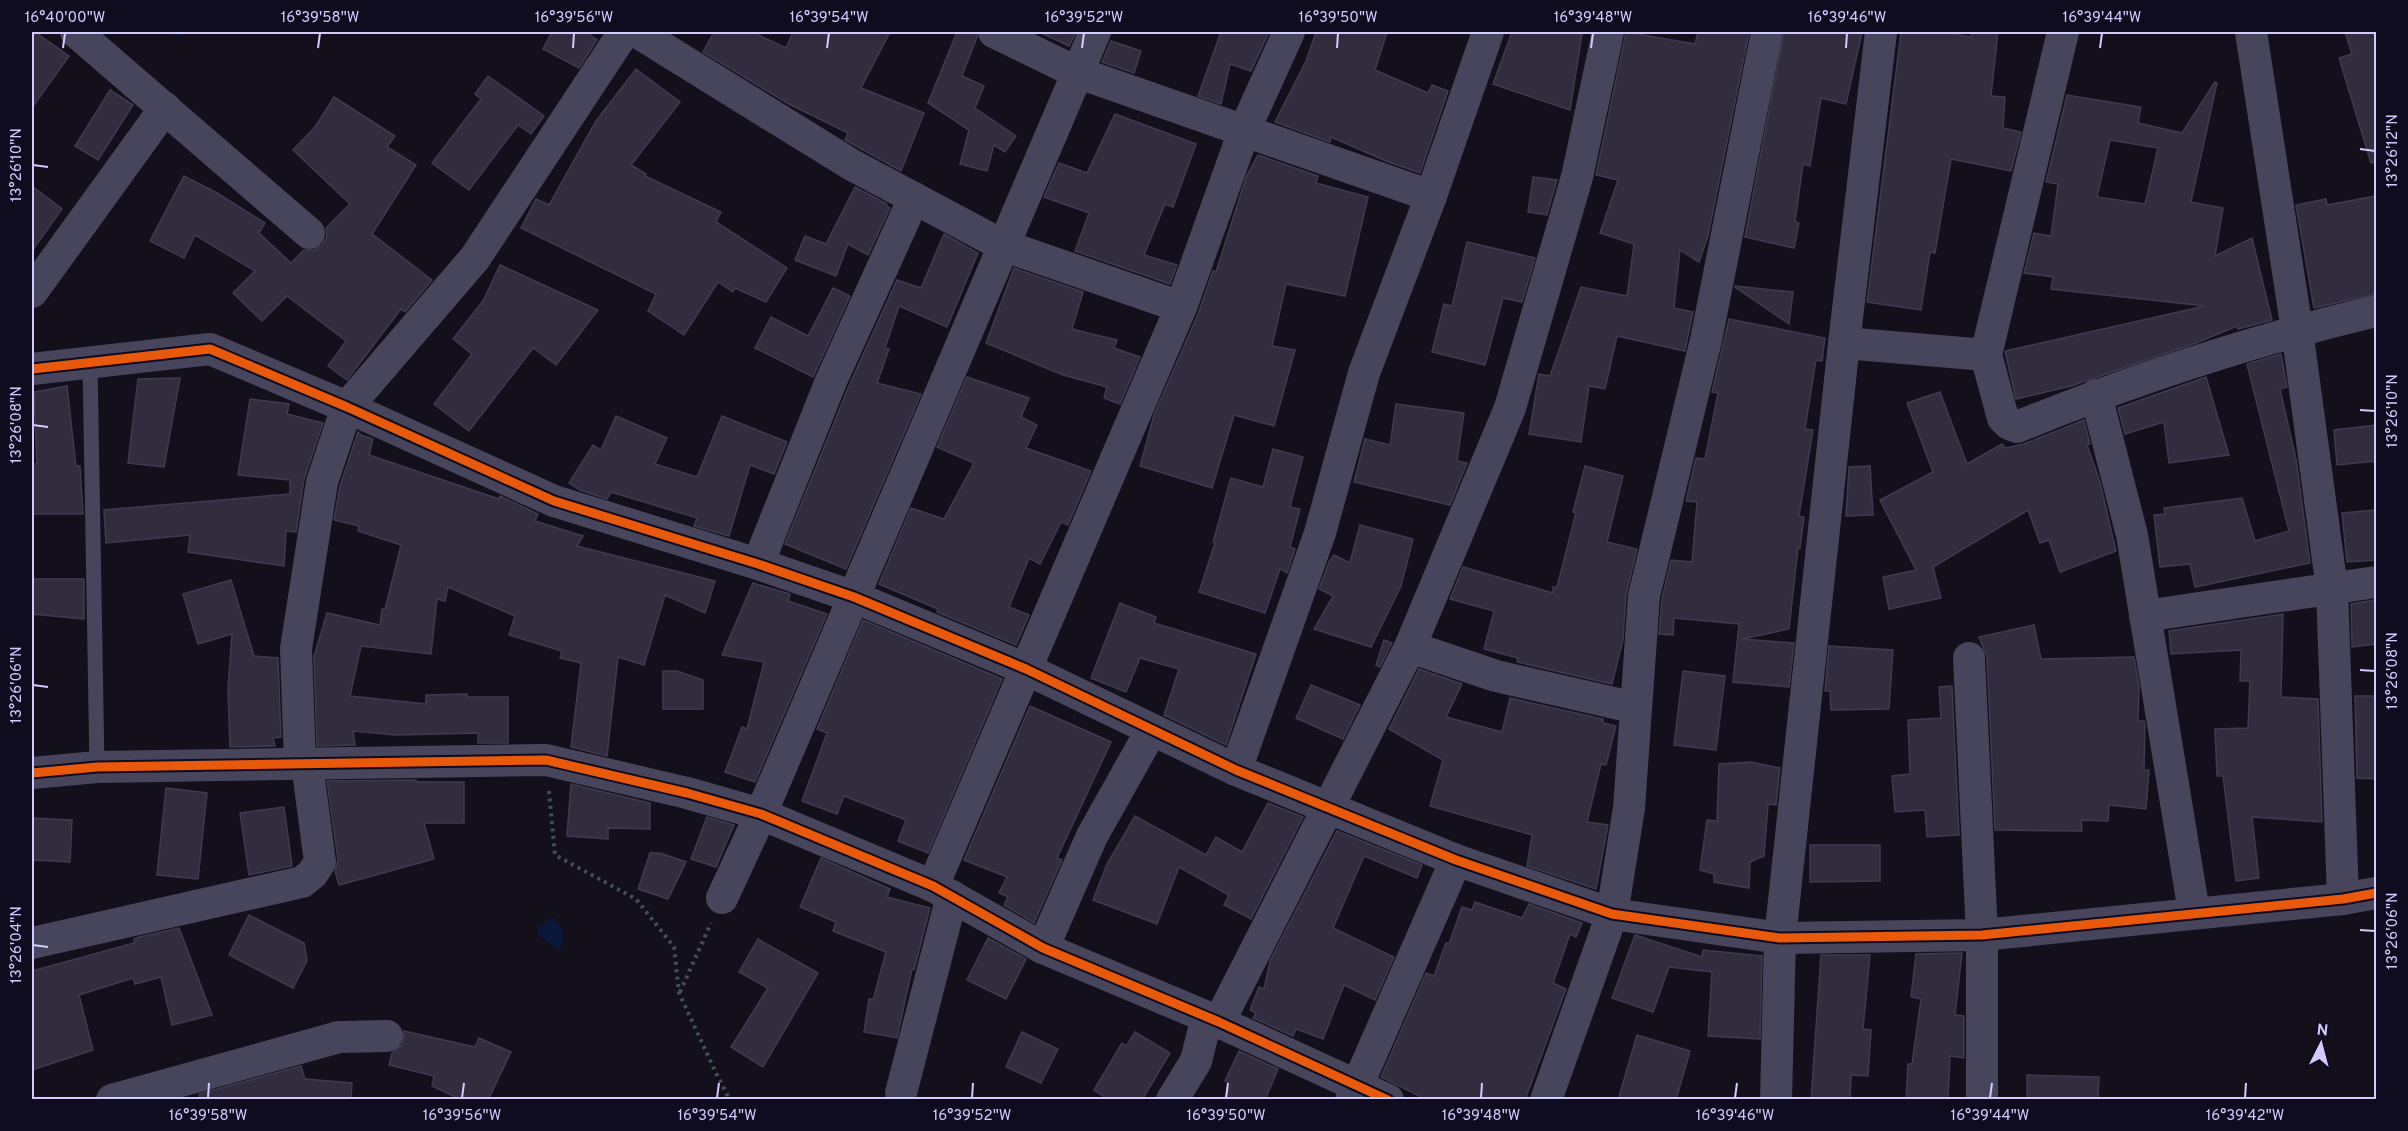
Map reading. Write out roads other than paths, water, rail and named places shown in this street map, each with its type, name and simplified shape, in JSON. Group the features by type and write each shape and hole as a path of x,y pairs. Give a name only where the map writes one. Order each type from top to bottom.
{"street":[{"path":"76,32 309,233"},
{"path":"32,943 302,882 312,874 320,862 304,764 296,649 322,482 347,407 475,258 624,32"},
{"path":"637,32 852,165 1002,245 1181,307"},
{"path":"994,32 1076,72 1431,196"},
{"path":"722,898 761,814 1002,245 1095,32"},
{"path":"901,1093 942,891 1026,669 1181,307 1244,131 1289,32"},
{"path":"1236,770 1320,533 1364,373 1431,196 1488,32"},
{"path":"1172,1100 1196,1061 1213,1019 1329,808 1410,646 1510,408 1577,177 1608,32"},
{"path":"1546,1100 1612,915 1629,808 1644,596 1706,340 1767,32"},
{"path":"1776,1100 1780,938 1844,343 1881,32"},
{"path":"2063,32 1986,355 2003,418 2009,424 2017,427 2096,395 2297,330 2376,312"},
{"path":"2251,32 2297,330 2332,589 2343,899"},
{"path":"32,292 165,108"},
{"path":"758,564 831,381 914,198"},
{"path":"1844,343 1986,355"},
{"path":"32,369 210,349 347,407 554,501 758,564 854,597 1026,669 1236,770 1456,860 1612,915 1780,938 1982,935 2194,912 2343,899 2376,893"},
{"path":"2096,395 2132,535 2194,912"},
{"path":"2145,616 2376,582"},
{"path":"1410,646 1496,676 1636,708"},
{"path":"1969,658 1982,935 1982,1100"},
{"path":"1043,948 1092,836 1151,731"},
{"path":"32,773 97,766 546,760 687,793 761,814 942,891 1043,948 1213,1019 1354,1093 1388,1100"},
{"path":"1354,1093 1456,860"},
{"path":"112,1100 195,1089 339,1037 387,1036"}],"lane":[{"path":"90,363 97,766"}],"water":[{"path":"553,917 564,931 560,951 538,935 538,928"}]}
